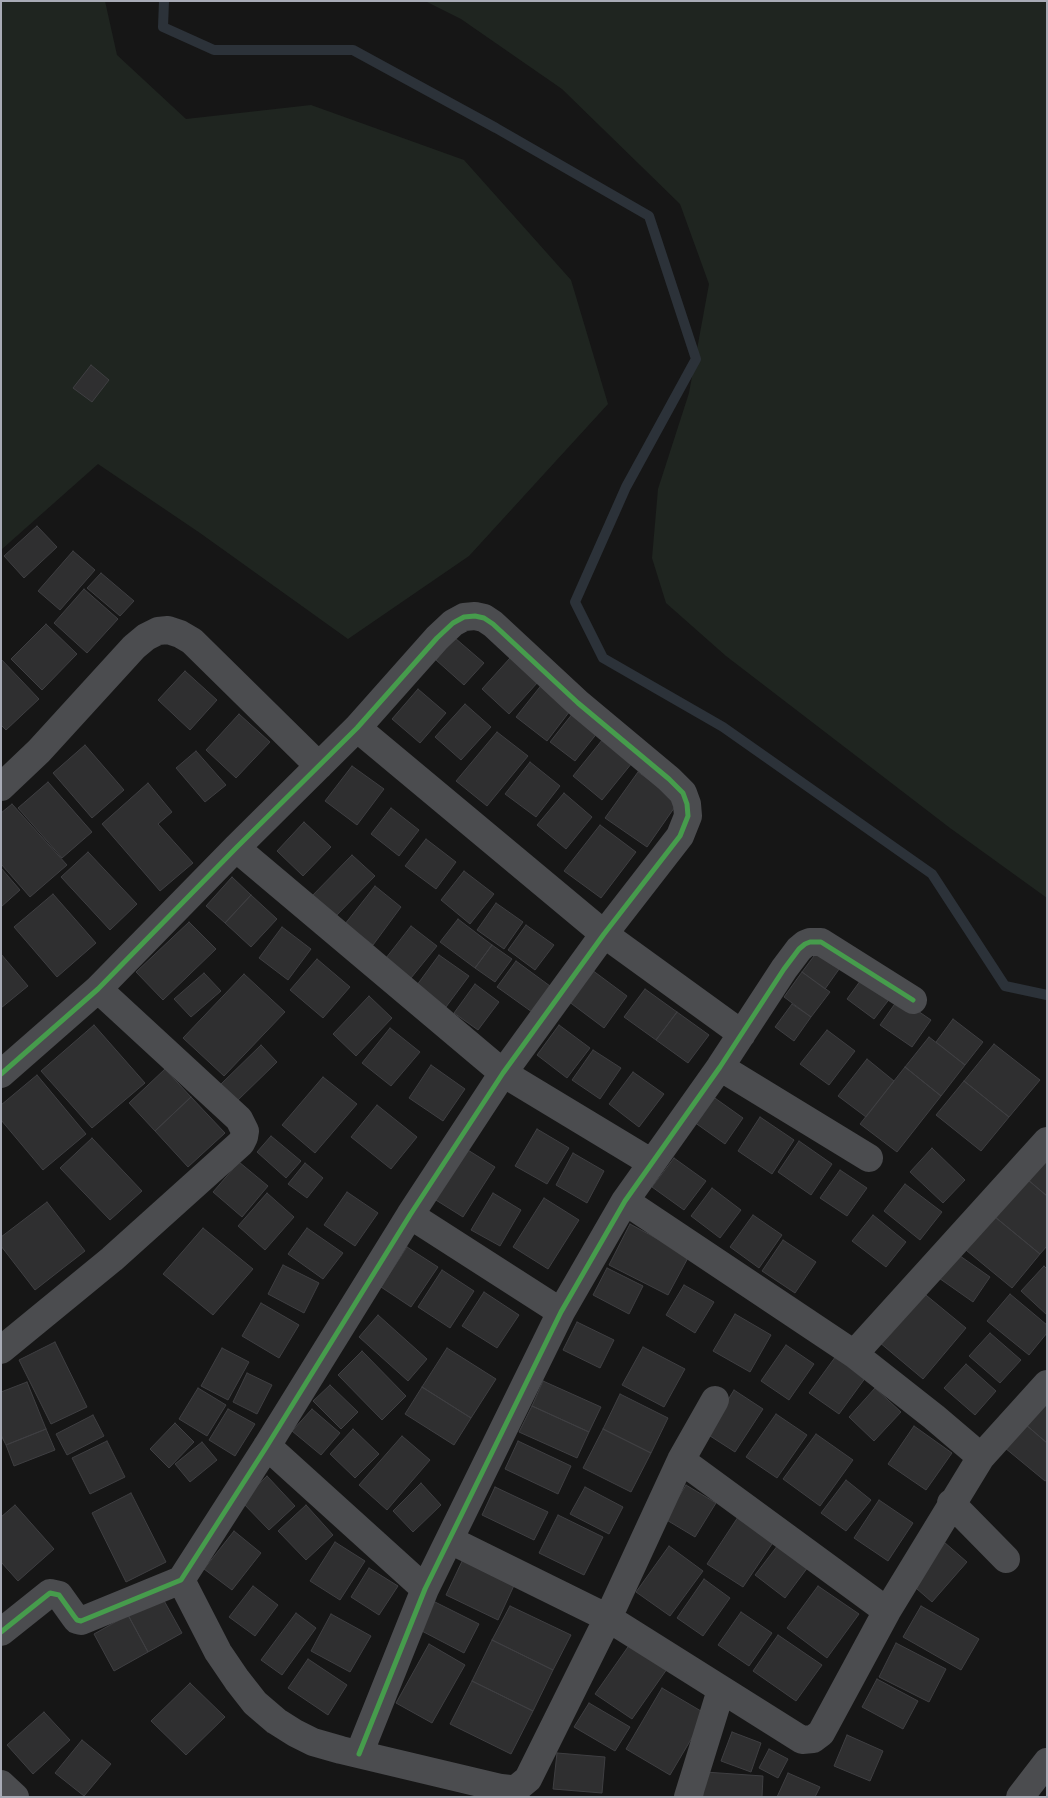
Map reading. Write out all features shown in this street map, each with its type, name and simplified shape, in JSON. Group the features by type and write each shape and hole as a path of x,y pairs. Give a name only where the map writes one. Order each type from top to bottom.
{"street":[{"path":"1,1074 98,989 357,728 437,638 453,623 464,617 475,616 484,618 493,624 578,702 683,793 687,804 688,816 680,836 604,934 503,1073 410,1215 267,1446 181,1580 81,1621 74,1616 59,1595 50,1593 1,1632"},
{"path":"1,787 39,751 134,647 146,637 158,631 168,630 192,641 319,766"},
{"path":"357,728 604,934 742,1034"},
{"path":"236,848 503,1073 652,1163"},
{"path":"359,1754 424,1589 450,1540 561,1312 625,1201 720,1067 799,949 810,942 821,942 913,1000"},
{"path":"1,1350 112,1260 240,1143 244,1137 245,1130 239,1119 98,989"},
{"path":"720,1067 869,1158"},
{"path":"854,1354 1047,1141"},
{"path":"625,1201 854,1354 981,1457"},
{"path":"410,1215 561,1312"},
{"path":"450,1540 608,1618 802,1740 813,1739 822,1733 887,1611 981,1457 1047,1384"},
{"path":"181,1580 218,1652 255,1703 276,1721 295,1733 313,1742 359,1754 501,1788 517,1788 528,1779 608,1618 682,1460 715,1400"},
{"path":"267,1446 424,1589"},
{"path":"682,1460 887,1611"},
{"path":"952,1503 1006,1559"},
{"path":"688,1797 721,1690"},
{"path":"1020,1797 1047,1762"},
{"path":"1,1784 15,1797"}],"shaded area":[{"path":"1,1 105,1 117,55 186,119 311,105 464,160 571,280 608,404 469,556 348,639 200,533 98,464 1,550"},
{"path":"425,1 1047,1 1047,898 950,828 726,656 666,603 652,558 658,489 689,393 709,284 680,204 562,89 461,19"}],"building":[{"path":"91,365 109,380 92,402 73,388"},
{"path":"37,526 57,547 24,578 4,556"},
{"path":"73,551 95,570 60,610 38,591"},
{"path":"101,573 134,601 120,616 87,588"},
{"path":"84,589 118,619 87,653 54,623"},
{"path":"46,624 77,654 42,690 11,659"},
{"path":"455,638 484,663 464,685 436,660"},
{"path":"510,658 538,682 509,714 482,689"},
{"path":"1,659 39,699 6,730 1,725"},
{"path":"185,671 217,700 190,730 158,700"},
{"path":"543,683 573,707 547,741 516,717"},
{"path":"418,689 446,713 420,743 392,719"},
{"path":"465,704 491,727 461,760 435,737"},
{"path":"573,713 598,732 575,761 550,742"},
{"path":"239,714 270,742 236,778 206,750"},
{"path":"497,732 528,756 487,806 456,781"},
{"path":"607,734 636,758 602,800 573,776"},
{"path":"85,745 124,790 92,818 53,773"},
{"path":"196,751 226,785 205,802 176,768"},
{"path":"530,762 560,786 536,817 505,794"},
{"path":"352,766 384,789 357,825 325,801"},
{"path":"638,772 679,801 647,847 605,818"},
{"path":"48,782 92,832 62,858 18,808"},
{"path":"148,783 172,812 158,824 193,863 160,891 102,824"},
{"path":"564,793 592,817 566,849 537,825"},
{"path":"12,804 67,865 30,897 1,864 1,813"},
{"path":"391,808 419,830 399,856 371,834"},
{"path":"304,822 331,847 303,876 277,851"},
{"path":"600,825 636,852 601,898 564,871"},
{"path":"426,839 456,862 436,889 405,866"},
{"path":"88,852 137,904 110,930 61,877"},
{"path":"352,855 375,876 332,920 310,898"},
{"path":"1,868 20,890 1,907"},
{"path":"464,871 494,894 470,924 441,900"},
{"path":"232,877 251,895 225,923 206,906"},
{"path":"375,886 401,907 373,945 345,924"},
{"path":"53,894 96,943 57,977 14,927"},
{"path":"251,895 277,919 251,947 225,923"},
{"path":"496,903 523,922 504,949 477,930"},
{"path":"458,919 492,945 475,968 440,942"},
{"path":"189,922 216,949 163,1000 136,972"},
{"path":"526,925 554,945 535,970 508,950"},
{"path":"411,926 437,946 411,978 386,958"},
{"path":"282,927 311,949 288,980 259,958"},
{"path":"492,945 512,959 495,982 475,968"},
{"path":"820,948 842,965 825,989 802,972"},
{"path":"1,954 28,986 1,1008"},
{"path":"439,955 469,976 446,1007 417,985"},
{"path":"317,959 350,987 323,1018 290,990"},
{"path":"516,961 550,986 532,1012 497,987"},
{"path":"592,970 627,996 604,1028 568,1001"},
{"path":"802,972 830,992 811,1017 784,997"},
{"path":"204,973 221,991 191,1017 174,999"},
{"path":"866,973 894,993 874,1019 847,999"},
{"path":"244,974 285,1012 224,1076 183,1038"},
{"path":"475,984 499,1002 478,1030 454,1013"},
{"path":"645,989 677,1012 656,1040 624,1017"},
{"path":"369,996 392,1018 356,1056 333,1034"},
{"path":"899,998 931,1020 912,1047 880,1025"},
{"path":"792,1004 811,1017 794,1041 775,1027"},
{"path":"677,1012 709,1035 688,1063 656,1040"},
{"path":"953,1019 983,1042 965,1065 936,1042"},
{"path":"94,1025 145,1083 92,1128 41,1071"},
{"path":"559,1025 590,1048 567,1078 537,1055"},
{"path":"390,1028 420,1052 391,1086 362,1063"},
{"path":"827,1030 855,1051 829,1085 800,1064"},
{"path":"929,1037 965,1065 941,1096 905,1067"},
{"path":"994,1044 1040,1080 1009,1117 964,1081"},
{"path":"261,1045 277,1062 237,1101 221,1084"},
{"path":"593,1050 621,1068 600,1099 572,1080"},
{"path":"867,1059 894,1081 866,1117 838,1096"},
{"path":"431,1065 465,1089 443,1121 409,1098"},
{"path":"905,1067 941,1096 897,1152 860,1124"},
{"path":"165,1069 191,1097 155,1131 129,1103"},
{"path":"633,1072 664,1094 639,1127 609,1104"},
{"path":"37,1075 86,1134 43,1170 1,1120 1,1105"},
{"path":"323,1077 357,1104 315,1153 282,1125"},
{"path":"964,1081 1009,1117 981,1151 936,1115"},
{"path":"712,1096 743,1118 725,1144 694,1122"},
{"path":"191,1097 225,1133 188,1167 155,1131"},
{"path":"377,1105 417,1137 391,1169 351,1137"},
{"path":"760,1117 794,1140 772,1174 738,1151"},
{"path":"537,1129 569,1148 547,1184 515,1166"},
{"path":"271,1136 301,1161 286,1178 257,1152"},
{"path":"92,1138 142,1191 110,1220 60,1168"},
{"path":"799,1141 832,1164 811,1195 778,1172"},
{"path":"1047,1143 1047,1196 1021,1174"},
{"path":"463,1147 495,1167 463,1217 431,1197"},
{"path":"932,1148 965,1180 943,1203 910,1172"},
{"path":"573,1153 604,1171 587,1203 556,1185"},
{"path":"674,1158 706,1181 684,1210 652,1187"},
{"path":"239,1162 268,1186 242,1217 213,1192"},
{"path":"305,1163 323,1178 307,1198 288,1184"},
{"path":"840,1170 867,1188 847,1216 820,1198"},
{"path":"1021,1174 1047,1196 1047,1246 1040,1254 989,1212"},
{"path":"905,1184 942,1212 920,1240 884,1211"},
{"path":"712,1188 741,1210 720,1238 691,1216"},
{"path":"347,1192 378,1213 355,1246 324,1225"},
{"path":"267,1193 294,1217 265,1250 238,1226"},
{"path":"493,1193 521,1210 500,1246 471,1230"},
{"path":"544,1198 579,1220 548,1269 513,1247"},
{"path":"47,1202 85,1251 35,1290 1,1246 1,1237"},
{"path":"989,1212 1040,1254 1012,1288 961,1246"},
{"path":"753,1215 782,1235 759,1268 730,1247"},
{"path":"873,1215 906,1242 886,1267 852,1241"},
{"path":"630,1224 689,1256 668,1295 609,1265"},
{"path":"203,1228 253,1269 213,1315 163,1274"},
{"path":"307,1228 343,1253 323,1279 288,1254"},
{"path":"783,1240 816,1262 795,1293 762,1271"},
{"path":"407,1247 438,1267 411,1307 381,1287"},
{"path":"953,1251 990,1277 973,1302 936,1276"},
{"path":"283,1265 319,1283 304,1313 268,1294"},
{"path":"1044,1266 1047,1269 1047,1315 1021,1291"},
{"path":"607,1268 643,1286 629,1314 593,1295"},
{"path":"442,1270 474,1291 450,1328 418,1307"},
{"path":"684,1285 714,1302 695,1333 666,1315"},
{"path":"921,1291 966,1328 923,1379 879,1342"},
{"path":"484,1292 519,1315 497,1348 462,1326"},
{"path":"1010,1294 1047,1325 1047,1333 1029,1355 987,1321"},
{"path":"261,1303 299,1325 279,1358 242,1336"},
{"path":"735,1314 771,1335 750,1372 713,1351"},
{"path":"378,1315 427,1359 408,1381 359,1337"},
{"path":"577,1322 614,1340 600,1368 563,1350"},
{"path":"990,1333 1021,1360 1000,1383 969,1356"},
{"path":"55,1342 87,1407 51,1424 19,1360"},
{"path":"786,1345 814,1364 789,1400 761,1381"},
{"path":"643,1347 685,1369 664,1407 622,1385"},
{"path":"222,1348 249,1362 228,1400 201,1386"},
{"path":"447,1348 496,1379 471,1418 422,1387"},
{"path":"362,1351 406,1396 382,1420 338,1375"},
{"path":"836,1356 866,1377 839,1414 809,1393"},
{"path":"966,1364 996,1391 975,1415 944,1388"},
{"path":"247,1373 272,1385 257,1414 233,1402"},
{"path":"543,1381 601,1407 589,1432 532,1406"},
{"path":"27,1382 46,1429 6,1445 1,1435 1,1392"},
{"path":"330,1385 358,1412 341,1429 313,1401"},
{"path":"422,1387 471,1418 454,1445 405,1414"},
{"path":"198,1388 226,1405 207,1436 179,1419"},
{"path":"875,1388 901,1412 874,1441 849,1417"},
{"path":"734,1390 763,1409 735,1452 707,1434"},
{"path":"620,1394 668,1418 651,1453 603,1429"},
{"path":"1047,1398 1047,1443 1025,1424"},
{"path":"532,1406 589,1432 577,1458 519,1432"},
{"path":"228,1409 255,1424 235,1456 209,1440"},
{"path":"312,1409 340,1433 321,1455 292,1431"},
{"path":"776,1414 807,1435 777,1478 746,1457"},
{"path":"93,1415 104,1436 67,1455 56,1434"},
{"path":"175,1423 194,1442 169,1468 150,1449"},
{"path":"1025,1424 1047,1443 1047,1480 1045,1481 1005,1448"},
{"path":"914,1426 952,1453 926,1490 888,1464"},
{"path":"46,1429 55,1450 14,1466 6,1445"},
{"path":"353,1429 379,1454 355,1478 330,1454"},
{"path":"603,1429 651,1453 631,1492 583,1468"},
{"path":"816,1434 853,1460 820,1506 783,1479"},
{"path":"402,1436 430,1460 387,1510 359,1485"},
{"path":"107,1441 125,1477 90,1494 72,1458"},
{"path":"518,1441 571,1466 558,1494 505,1469"},
{"path":"202,1442 217,1460 190,1482 175,1464"},
{"path":"267,1476 295,1506 269,1530 241,1501"},
{"path":"846,1480 871,1500 846,1531 821,1513"},
{"path":"421,1483 441,1505 413,1532 393,1511"},
{"path":"686,1485 716,1503 695,1537 665,1519"},
{"path":"495,1487 548,1512 534,1540 482,1515"},
{"path":"585,1487 623,1507 609,1534 570,1514"},
{"path":"131,1493 166,1562 126,1582 92,1513"},
{"path":"879,1500 913,1523 888,1561 854,1538"},
{"path":"15,1505 54,1549 18,1581 1,1562 1,1517"},
{"path":"306,1505 333,1535 306,1560 278,1531"},
{"path":"558,1515 603,1537 584,1575 539,1553"},
{"path":"738,1517 774,1541 743,1587 707,1564"},
{"path":"234,1531 261,1553 232,1590 204,1569"},
{"path":"335,1542 365,1561 340,1600 310,1581"},
{"path":"944,1542 967,1562 932,1602 909,1582"},
{"path":"778,1545 808,1567 785,1598 755,1575"},
{"path":"669,1546 703,1571 670,1616 636,1592"},
{"path":"465,1555 517,1579 498,1620 446,1595"},
{"path":"369,1568 398,1586 379,1615 351,1597"},
{"path":"704,1579 730,1598 703,1636 677,1618"},
{"path":"253,1586 278,1605 255,1636 229,1617"},
{"path":"818,1586 859,1614 827,1658 787,1628"},
{"path":"162,1597 182,1633 148,1652 128,1615"},
{"path":"433,1601 479,1624 464,1653 418,1629"},
{"path":"510,1606 571,1635 553,1670 492,1640"},
{"path":"921,1606 979,1639 961,1670 903,1637"},
{"path":"741,1612 772,1633 749,1666 718,1645"},
{"path":"296,1613 316,1628 282,1675 261,1660"},
{"path":"331,1614 371,1636 350,1672 311,1651"},
{"path":"128,1615 148,1652 114,1671 94,1634"},
{"path":"778,1635 822,1665 796,1701 753,1671"},
{"path":"492,1640 553,1670 533,1711 472,1681"},
{"path":"896,1643 946,1669 929,1702 879,1677"},
{"path":"429,1644 465,1665 432,1723 396,1703"},
{"path":"630,1644 667,1669 632,1719 595,1694"},
{"path":"308,1659 347,1685 328,1715 288,1688"},
{"path":"877,1679 918,1701 903,1729 862,1707"},
{"path":"472,1681 533,1711 511,1754 450,1724"},
{"path":"190,1683 225,1717 186,1755 151,1721"},
{"path":"662,1688 706,1714 670,1775 626,1749"},
{"path":"589,1703 630,1727 615,1751 574,1727"},
{"path":"44,1712 70,1740 33,1774 7,1745"},
{"path":"732,1732 761,1743 751,1772 721,1761"},
{"path":"847,1735 883,1751 870,1781 834,1766"},
{"path":"82,1740 111,1764 84,1796 55,1773"},
{"path":"769,1749 788,1759 778,1778 759,1768"},
{"path":"557,1753 605,1757 602,1793 553,1789"},
{"path":"705,1772 763,1776 762,1797 703,1797"},
{"path":"788,1773 820,1787 815,1797 777,1797"}],"waterway":[{"path":"164,1 163,27 214,50 353,50 496,128 649,216 696,359 626,487 575,602 603,658 723,727 932,874 1005,986 1047,995"}],"cycle path":[{"path":"1,1074 98,989 357,728 437,638 453,623 464,617 475,616 484,618 493,624 578,703 669,779 683,793 687,804 688,816 680,836 604,934 503,1073 410,1215 267,1446 181,1580 81,1621 77,1620 59,1595 50,1593 1,1632"},
{"path":"359,1754 425,1589 561,1312 625,1201 720,1067 784,969 805,944 821,942 913,1000"}]}
